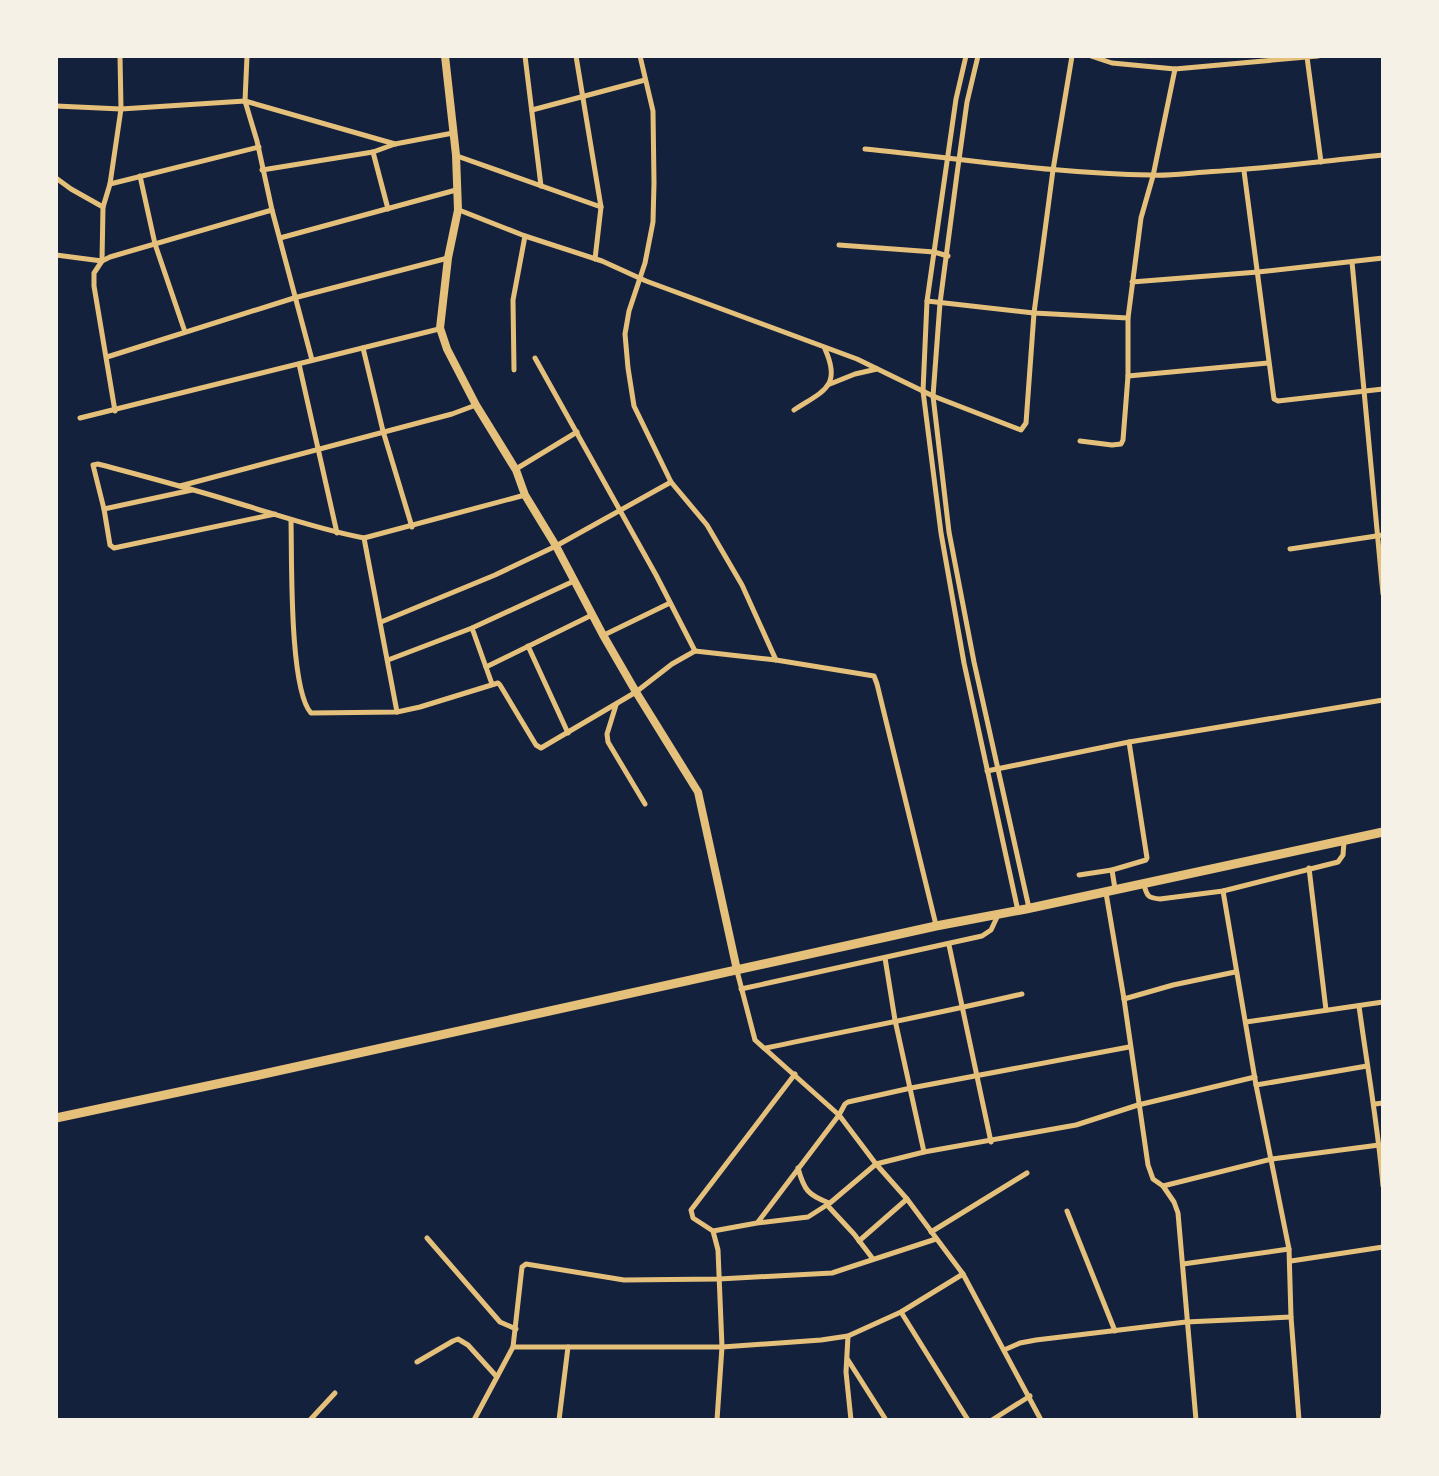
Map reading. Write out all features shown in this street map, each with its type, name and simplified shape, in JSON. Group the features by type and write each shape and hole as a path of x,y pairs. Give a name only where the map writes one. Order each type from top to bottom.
{"highway":[{"path":"56,1118 1383,832"}],"main road":[{"path":"445,56 456,155 458,210 448,258 440,328 447,349 476,405 516,470 525,495 636,692 698,792 737,970"}],"street":[{"path":"102,261 103,207 110,184 121,109 120,56"},
{"path":"247,56 245,101 312,360"},
{"path":"525,56 541,186"},
{"path":"576,56 601,207 595,259"},
{"path":"640,56 653,111 653,222 625,334 634,406 671,482 707,525 742,585 776,660"},
{"path":"966,56 956,99 927,301 923,391 943,547 964,663 1018,911"},
{"path":"978,56 967,102 959,159 940,303 933,396 949,532 974,662 1029,908"},
{"path":"458,210 857,359 933,396 1021,430 1026,423 1034,313 1072,56"},
{"path":"1091,56 1112,63 1175,69 1263,58 1318,56"},
{"path":"1307,57 1321,162"},
{"path":"1080,441 1121,444 1124,433 1132,282 1141,218 1175,69"},
{"path":"532,110 645,80"},
{"path":"56,106 121,109 245,101 395,144"},
{"path":"262,170 373,152 395,144 453,133"},
{"path":"110,184 259,147"},
{"path":"865,149 1053,170 1153,176 1244,171 1383,155"},
{"path":"373,152 388,209"},
{"path":"456,155 601,207"},
{"path":"1244,171 1275,400 1383,389"},
{"path":"140,176 155,244 185,332"},
{"path":"56,178 103,207"},
{"path":"280,238 456,190"},
{"path":"115,411 94,286 94,273 102,261 272,210"},
{"path":"514,370 513,300 525,236"},
{"path":"839,245 934,252 948,256"},
{"path":"56,255 102,261"},
{"path":"107,357 294,298 448,258"},
{"path":"1132,282 1383,258"},
{"path":"1352,262 1380,536 1383,594"},
{"path":"927,301 1034,313 1128,318"},
{"path":"80,418 440,328"},
{"path":"363,348 383,431 412,527"},
{"path":"824,348 831,365 829,384"},
{"path":"535,358 695,651"},
{"path":"1128,376 1268,363"},
{"path":"299,364 337,533"},
{"path":"794,410 829,384 877,369"},
{"path":"180,486 476,405"},
{"path":"516,470 577,432"},
{"path":"275,514 114,548 110,545 93,465 180,486 275,514 291,521 364,538 525,495"},
{"path":"381,622 556,546 671,482"},
{"path":"104,509 193,490"},
{"path":"291,521 292,608 297,657 304,705 311,713 397,712 492,684 500,685 541,748 617,704 695,651 776,660 875,677 936,926"},
{"path":"1290,549 1380,536"},
{"path":"364,538 397,712"},
{"path":"388,660 472,628 574,581"},
{"path":"603,635 670,603"},
{"path":"486,667 592,615"},
{"path":"472,628 492,684"},
{"path":"528,646 568,733"},
{"path":"987,771 1129,742 1383,700"},
{"path":"617,704 606,738 645,804"},
{"path":"1079,875 1112,870 1146,860 1148,855 1129,742"},
{"path":"1144,884 1147,896 1160,899 1223,891 1341,860 1344,841"},
{"path":"1309,868 1326,1010"},
{"path":"1112,870 1110,891 1129,1047 1148,1165 1153,1179 1163,1186 1178,1213 1196,1420"},
{"path":"1223,891 1235,972 1291,1261 1291,1317 1299,1420"},
{"path":"741,989 949,945 987,934 998,915"},
{"path":"949,945 991,1142"},
{"path":"885,958 895,1020 924,1152"},
{"path":"737,970 755,1040 839,1115 907,1199 963,1274 1041,1420"},
{"path":"1124,999 1235,972"},
{"path":"765,1049 1022,994"},
{"path":"1246,1022 1383,1002"},
{"path":"1359,1006 1375,1104 1383,1186"},
{"path":"757,1223 848,1102 1129,1047"},
{"path":"1256,1085 1367,1066"},
{"path":"717,1420 722,1347 718,1250 713,1231 693,1218 691,1210 795,1074"},
{"path":"713,1231 808,1217 876,1164 924,1152 1076,1125 1138,1105 1255,1077"},
{"path":"1375,1104 1383,1103"},
{"path":"1163,1186 1272,1159 1379,1145"},
{"path":"798,1167 809,1193 828,1204 873,1259"},
{"path":"931,1232 1027,1173"},
{"path":"859,1241 907,1199"},
{"path":"1067,1211 1115,1331"},
{"path":"427,1238 500,1322 516,1329"},
{"path":"474,1420 513,1347 522,1267 529,1263 624,1280 832,1273 936,1239"},
{"path":"1291,1261 1383,1247"},
{"path":"1183,1264 1289,1249"},
{"path":"513,1347 722,1347 848,1336 901,1312 963,1274"},
{"path":"901,1312 968,1420"},
{"path":"1004,1350 1036,1340 1186,1322 1291,1317"},
{"path":"848,1336 846,1372 851,1420"},
{"path":"417,1362 458,1339 468,1345 497,1377"},
{"path":"559,1420 568,1347"},
{"path":"847,1359 886,1420"},
{"path":"310,1420 335,1393"},
{"path":"992,1420 1030,1396"}]}
